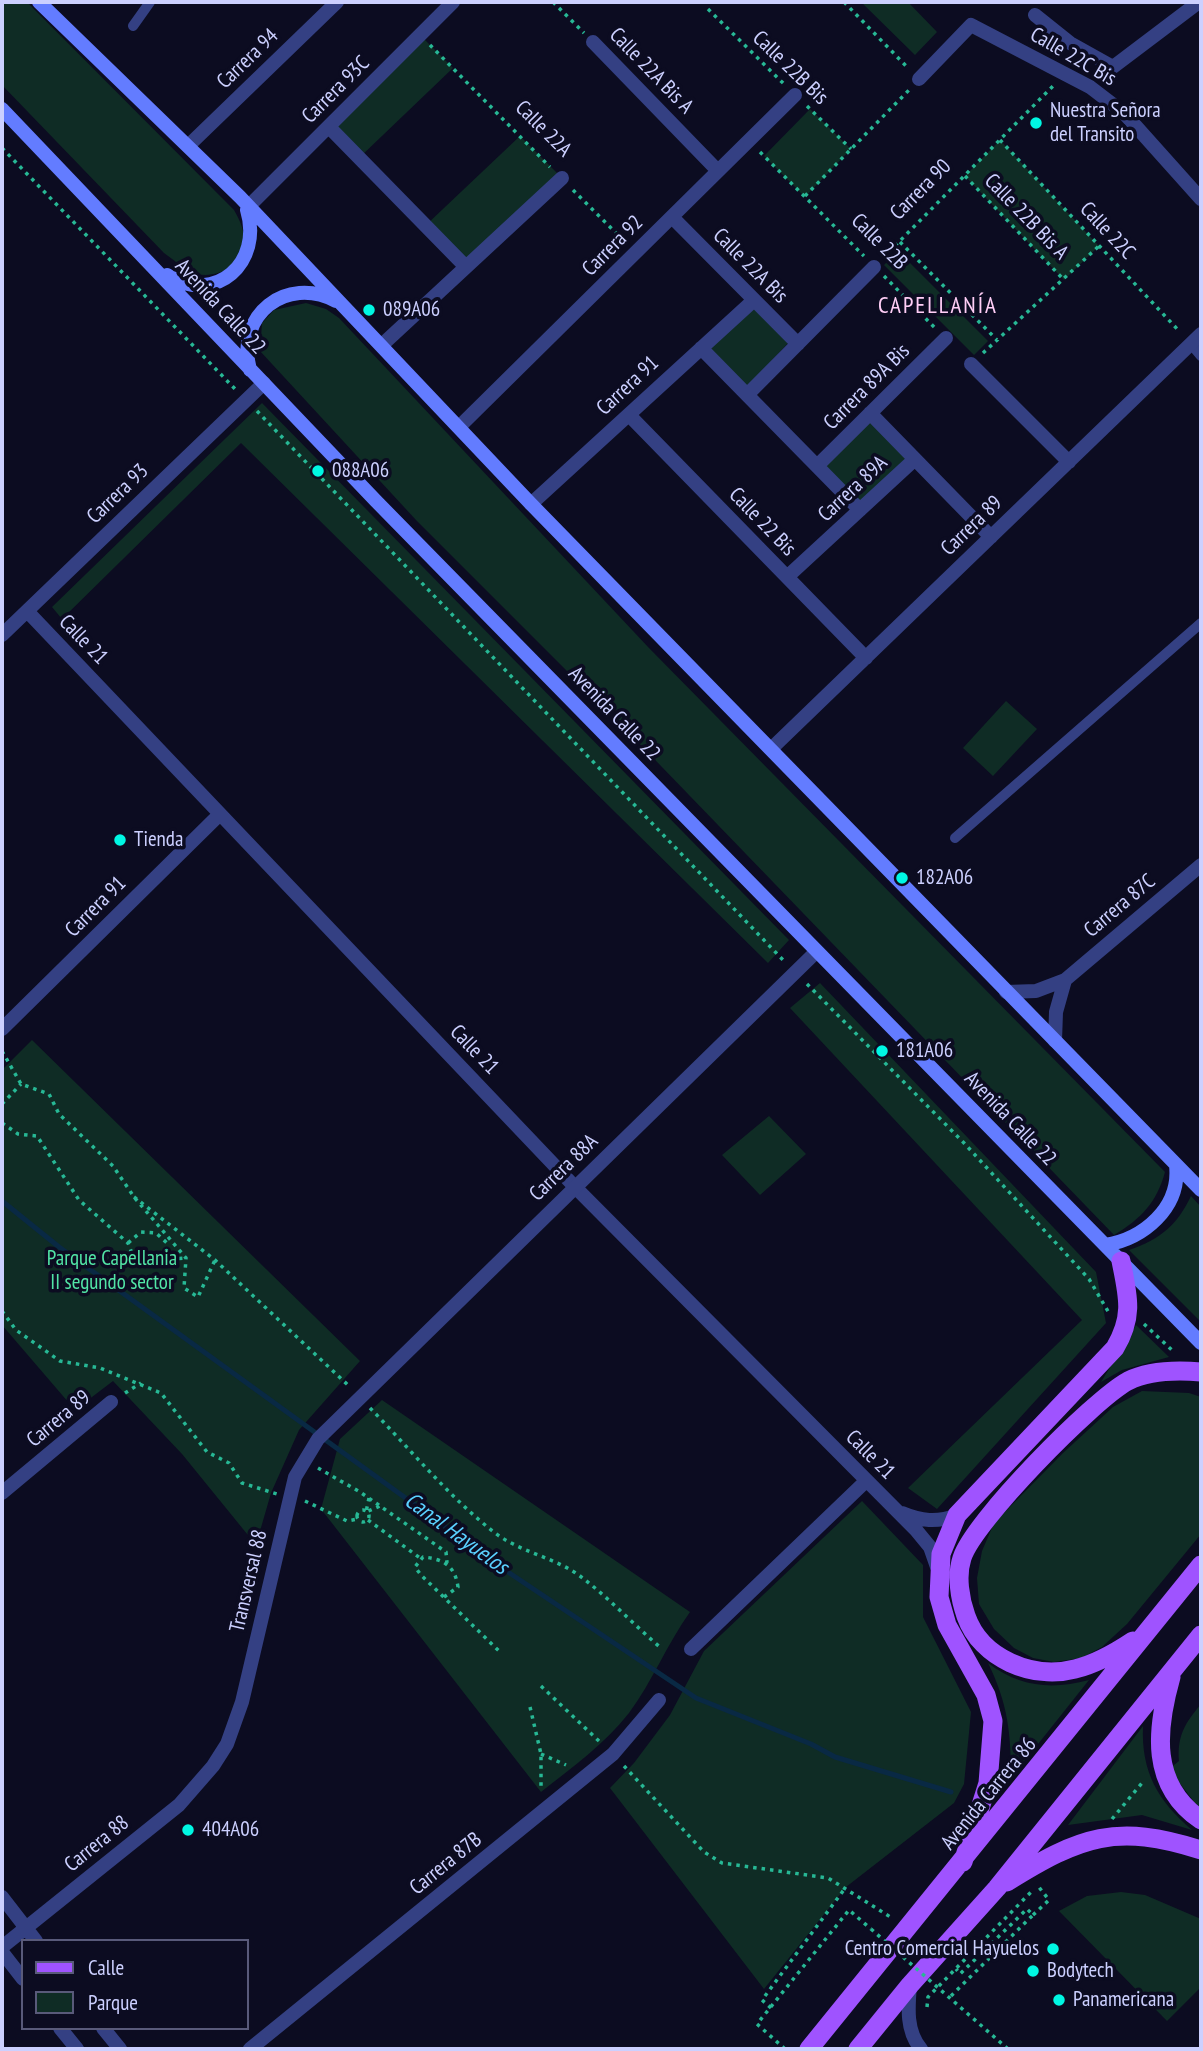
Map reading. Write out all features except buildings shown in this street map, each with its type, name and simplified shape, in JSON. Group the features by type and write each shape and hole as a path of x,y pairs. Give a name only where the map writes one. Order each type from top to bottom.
{"main road":[{"path":"39,2 188,146 383,344 531,504 1201,1190"},
{"name":"Avenida Calle 22","path":"2,109 250,371 1201,1343"},
{"path":"146,260 177,281 194,285 211,284 227,277 239,268 252,240 248,210 244,202"},
{"path":"250,371 246,355 249,333 260,313 273,301 307,292 324,295 340,303"},
{"path":"1105,1245 1124,1242 1158,1219 1174,1192 1176,1165"},
{"path":"963,1862 988,1783 993,1721 986,1695 947,1625 939,1597 941,1554 957,1515 1115,1348 1127,1322 1128,1297 1121,1261"},
{"path":"1148,1631 1108,1656 1075,1669 1052,1672 1029,1670 1010,1663 988,1649 968,1622 959,1585 961,1560 973,1533 1014,1487 1106,1398 1128,1382 1143,1376 1198,1372"},
{"name":"Avenida Carrera 86","path":"809,2049 1201,1565"},
{"path":"858,2049 910,1985 998,1888 1201,1635"},
{"path":"1174,1668 1160,1727 1159,1753 1169,1785 1201,1821"},
{"path":"998,1888 1053,1854 1078,1844 1107,1838 1131,1835 1161,1837 1201,1850"}],"street":[{"name":"Carrera 94","path":"188,146 337,2"},
{"name":"Carrera 93C","path":"244,202 329,127 453,2"},
{"path":"1035,15 1088,55 1113,67 1199,2"},
{"name":"Calle 22C Bis","path":"919,79 971,25 1090,87 1124,113 1201,200"},
{"name":"Calle 22A Bis A","path":"593,42 718,171"},
{"name":"Carrera 92","path":"460,426 795,95"},
{"path":"329,127 466,267"},
{"path":"383,344 562,178"},
{"name":"Calle 22A Bis","path":"672,217 798,344"},
{"path":"747,395 874,267"},
{"name":"Carrera 91","path":"531,504 754,300"},
{"name":"Carrera 89A Bis","path":"817,466 946,338"},
{"name":"Carrera 89","path":"771,749 1196,339"},
{"path":"701,348 860,510"},
{"path":"971,364 1069,462"},
{"name":"Carrera 93","path":"2,635 264,383"},
{"path":"870,413 991,537"},
{"name":"Calle 22 Bis","path":"629,415 866,658"},
{"name":"Carrera 89A","path":"787,577 915,459"},
{"name":"Calle 21","path":"27,611 575,1186 897,1511 930,1547 939,1575"},
{"name":"Carrera 91","path":"2,1029 220,814"},
{"name":"Carrera 87C","path":"1006,992 1036,991 1065,980 1201,865"},
{"name":"Carrera 88A","path":"342,1414 816,952"},
{"path":"1055,1041 1056,1012 1065,980"},
{"name":"Carrera 89","path":"2,1493 111,1402"},
{"name":"Transversal 88","path":"213,1766 227,1744 242,1702 289,1495 303,1462 318,1439 342,1414"},
{"path":"691,1649 866,1481"},
{"name":"Calle 21","path":"897,1511 928,1521 942,1521 957,1515"},
{"name":"Carrera 87B","path":"250,2049 613,1754 659,1700"},
{"name":"Carrera 88","path":"2,1949 179,1805 213,1766"},
{"path":"2,1898 34,1939"},
{"path":"2,1949 21,1976"},
{"path":"910,1985 909,2023 915,2042 921,2049"},
{"path":"63,2030 77,2049"},
{"path":"105,2030 120,2049"}],"lane":[{"path":"133,26 150,2"},
{"path":"1196,339 1201,356"},
{"path":"955,838 1201,623"}],"path":[{"name":"Calle 22A Bis A","path":"553,2 593,42"},
{"path":"805,197 919,79 844,2"},
{"name":"Calle 22B Bis","path":"708,9 851,149"},
{"name":"Calle 22A","path":"420,35 635,253"},
{"name":"Carrera 90","path":"874,267 1066,74"},
{"name":"Calle 22C","path":"1000,140 1100,246 1196,339"},
{"name":"Calle 22B","path":"749,141 946,338"},
{"path":"2,148 795,972 964,1143 1089,1279 1111,1316 1127,1322 1141,1321 1198,1372"},
{"name":"Calle 22B Bis A","path":"965,176 1063,279"},
{"path":"900,242 997,340"},
{"path":"971,364 1100,246"},
{"path":"2,1051 21,1084 49,1094 59,1114 113,1166 134,1197 186,1258 184,1288 198,1297 215,1260"},
{"path":"2,1104 21,1084"},
{"path":"2,1124 18,1134 37,1136 79,1200 128,1243 135,1261 156,1264 162,1260 186,1258"},
{"path":"134,1197 215,1260 360,1397 469,1511 523,1552 551,1559 582,1577 661,1648"},
{"path":"128,1243 141,1232 156,1233 167,1243 162,1260"},
{"path":"2,1311 16,1330 60,1361 100,1368 161,1393 207,1452 229,1463 242,1483 289,1495 347,1521 368,1520"},
{"path":"303,1462 323,1470 369,1498 446,1552 447,1564"},
{"path":"369,1498 366,1512 368,1520 421,1559 435,1558 447,1564 456,1575 458,1587 444,1597"},
{"path":"358,1519 359,1511 366,1512 380,1506"},
{"path":"421,1559 415,1567 499,1651"},
{"path":"541,1686 613,1754 704,1852 722,1863 828,1878 894,1919"},
{"path":"530,1707 541,1754 541,1787"},
{"path":"541,1754 566,1765"},
{"path":"1109,1822 1142,1783"},
{"path":"925,2014 928,1997 1047,1879"},
{"path":"951,1996 1049,1900 1037,1886"},
{"path":"771,2008 762,2000 846,1887"},
{"path":"960,1974 1027,1909 1033,1915"},
{"path":"785,2049 757,2024 849,1910 951,1996 1008,2049"}],"green space":[{"path":"2,2 27,2 234,210 244,236 244,246 238,261 224,271 207,275 192,272 164,253 2,85"},
{"path":"861,2 908,2 937,32 915,55"},
{"path":"420,35 453,68 359,158 329,127"},
{"path":"810,109 851,149 805,197 764,156"},
{"path":"520,136 562,178 466,267 425,226"},
{"path":"1000,140 1099,246 1064,280 965,176"},
{"path":"898,251 988,341 974,355 884,265"},
{"path":"306,303 326,309 339,318 649,648 1165,1172 1152,1201 1140,1216 1114,1235 632,736 416,520 260,351 262,323 274,310"},
{"path":"752,306 788,343 747,388 708,349"},
{"path":"262,403 789,940 768,963 241,443 62,619 52,607"},
{"path":"871,420 911,460 860,506 821,466"},
{"path":"1006,701 1037,729 993,776 963,748"},
{"path":"820,983 1096,1272 1106,1323 937,1509 908,1488 1082,1320 790,1008"},
{"name":"Parque Capellania II segundo sector","path":"32,1040 360,1361 299,1430 271,1493 256,1545 182,1454 113,1381 75,1410 2,1325 2,1070"},
{"path":"769,1116 806,1154 760,1195 722,1155"},
{"path":"1191,1196 1201,1207 1201,1322 1129,1250 1167,1230"},
{"path":"1136,1325 1169,1357 1122,1370 1101,1382"},
{"path":"1142,1391 1189,1393 1201,1397 1201,1534 1127,1624 1102,1647 1081,1658 1054,1662 1033,1658 1014,1648 994,1629 979,1604 977,1578 982,1551 994,1523 1063,1453 1113,1407"},
{"path":"382,1400 690,1612 645,1689 620,1724 576,1765 541,1792 321,1509 340,1439"},
{"path":"862,1501 923,1565 923,1617 971,1712 964,1784 954,1803 846,1887 764,1989 610,1788 634,1763 670,1715 704,1651"},
{"path":"988,1663 1024,1682 1062,1685 1089,1680 1011,1778 1007,1719"},
{"path":"1201,1704 1201,1811 1169,1769 1179,1761 1179,1744 1183,1730"},
{"path":"1143,1726 1145,1758 1154,1784 1170,1808 1192,1830 1142,1815 1068,1825"},
{"path":"1121,1892 1145,1895 1201,1919 1201,1987 1167,2021 1059,1911 1087,1896"}],"waterway":[{"name":"Canal Hayuelos","path":"2,1201 59,1247 505,1570 696,1698 811,1744 835,1757 951,1792"}],"place":[{"name":"Nuestra Señora del Transito","path":"1036,123"},
{"name":"089A06","path":"369,310"},
{"name":"088A06","path":"318,471"},
{"name":"Tienda","path":"120,840"},
{"name":"182A06","path":"902,878"},
{"name":"181A06","path":"882,1051"},
{"name":"404A06","path":"188,1830"},
{"name":"Centro Comercial Hayuelos","path":"1053,1949"},
{"name":"Bodytech","path":"1033,1971"},
{"name":"Panamericana","path":"1059,2000"}],"district":[{"name":"CAPELLANÍA","path":"938,306"}]}
